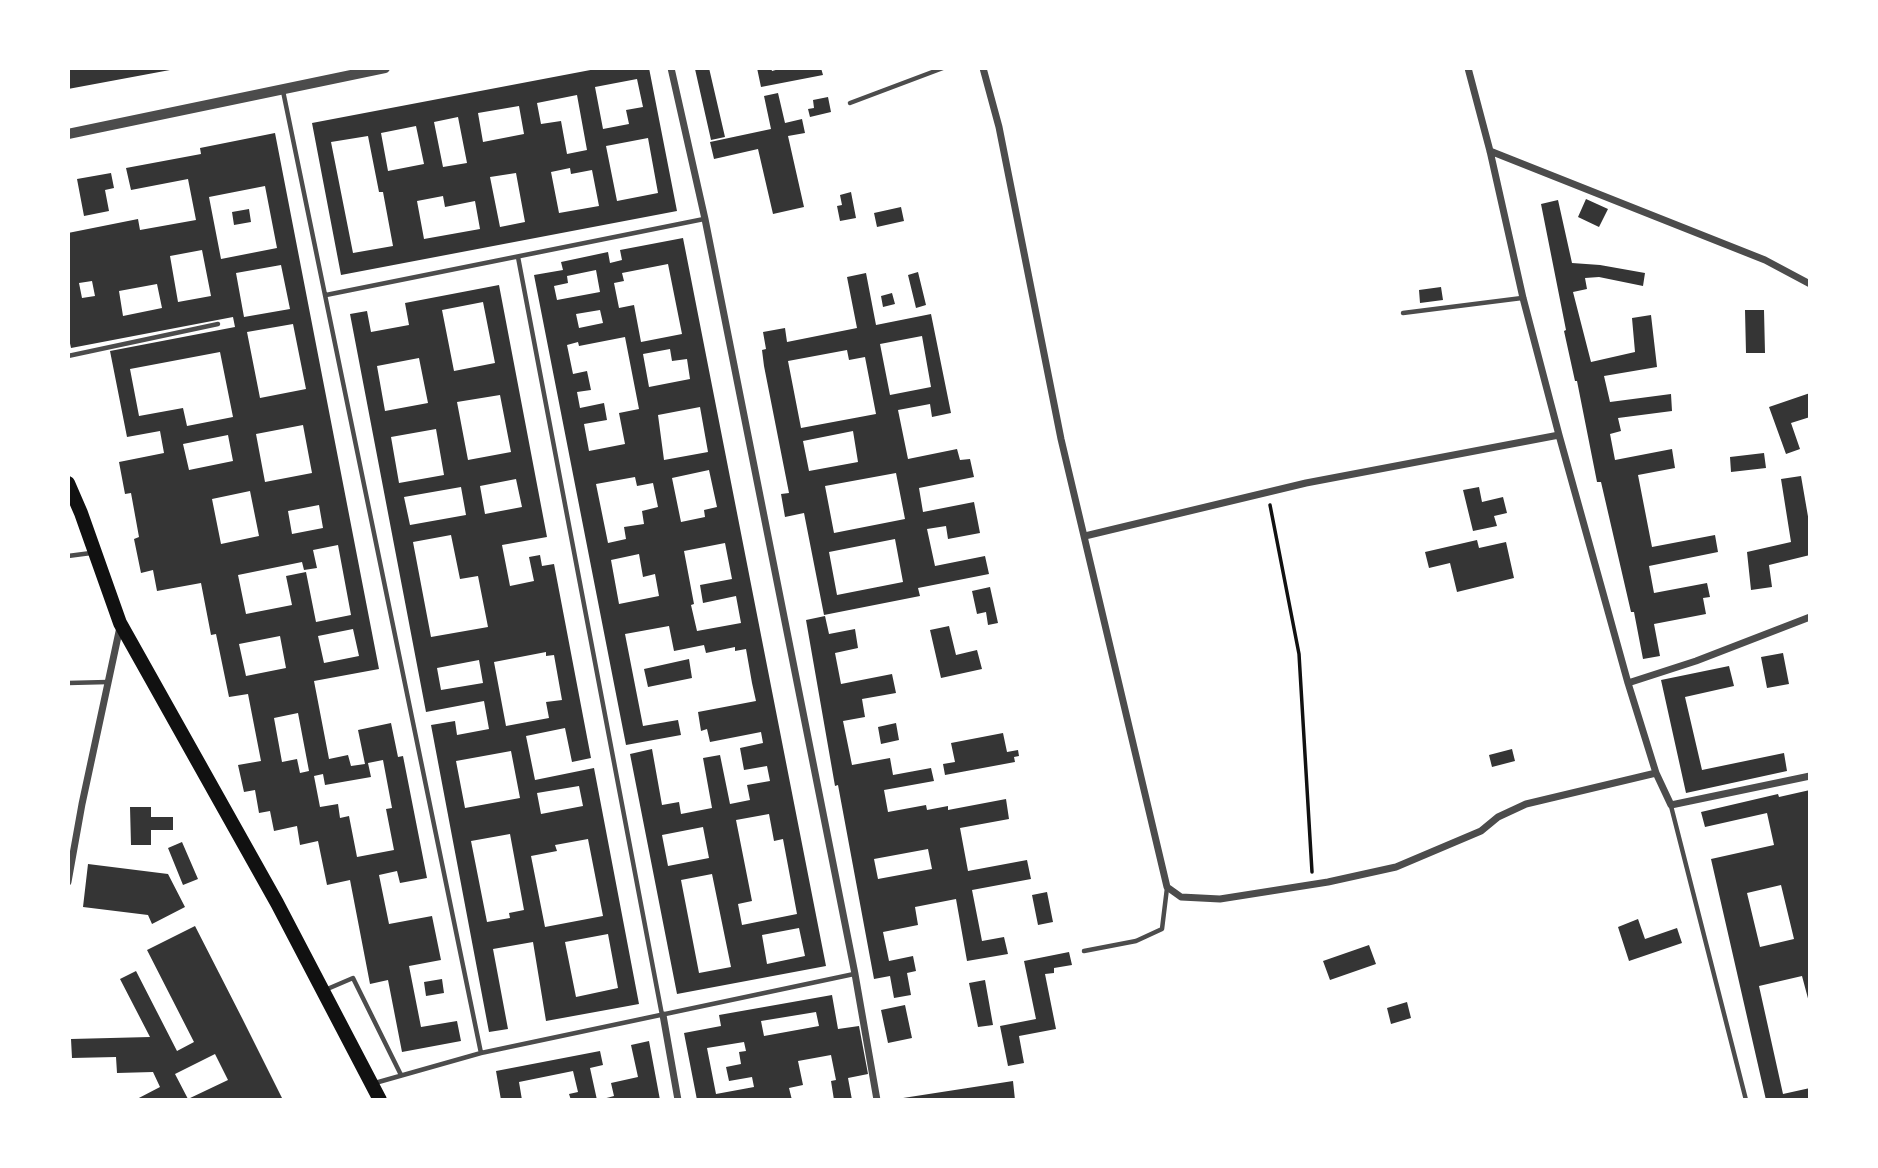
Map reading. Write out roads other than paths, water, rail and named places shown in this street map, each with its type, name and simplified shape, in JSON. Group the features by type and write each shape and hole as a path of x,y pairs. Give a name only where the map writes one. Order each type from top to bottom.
{"main road":[{"path":"68,483 120,622 380,1100"}],"street":[{"path":"68,134 385,68"},
{"path":"671,68 705,219 855,974 877,1100"},
{"path":"983,68 999,127 1061,439 1167,887 1181,897 1220,899 1396,867 1481,831 1498,817 1526,804 1656,773"},
{"path":"1468,68 1559,435 1628,682 1656,773 1671,806 1810,776"},
{"path":"1490,150 1765,260 1810,284"},
{"path":"1085,536 1306,483 1559,435"},
{"path":"1628,682 1696,661 1810,617"},
{"path":"68,882 70,855 120,622"},
{"path":"663,1015 678,1100"}],"lane":[{"path":"850,103 943,68"},
{"path":"283,90 481,1053"},
{"path":"326,295 705,219"},
{"path":"518,257 663,1015"},
{"path":"1404,313 1523,298"},
{"path":"68,356 218,324"},
{"path":"68,556 95,553"},
{"path":"68,683 108,682"},
{"path":"1671,806 1746,1100"},
{"path":"1084,951 1136,941 1162,929 1167,887"},
{"path":"372,1083 481,1053 855,974"},
{"path":"323,991 353,978 401,1075"}]}
